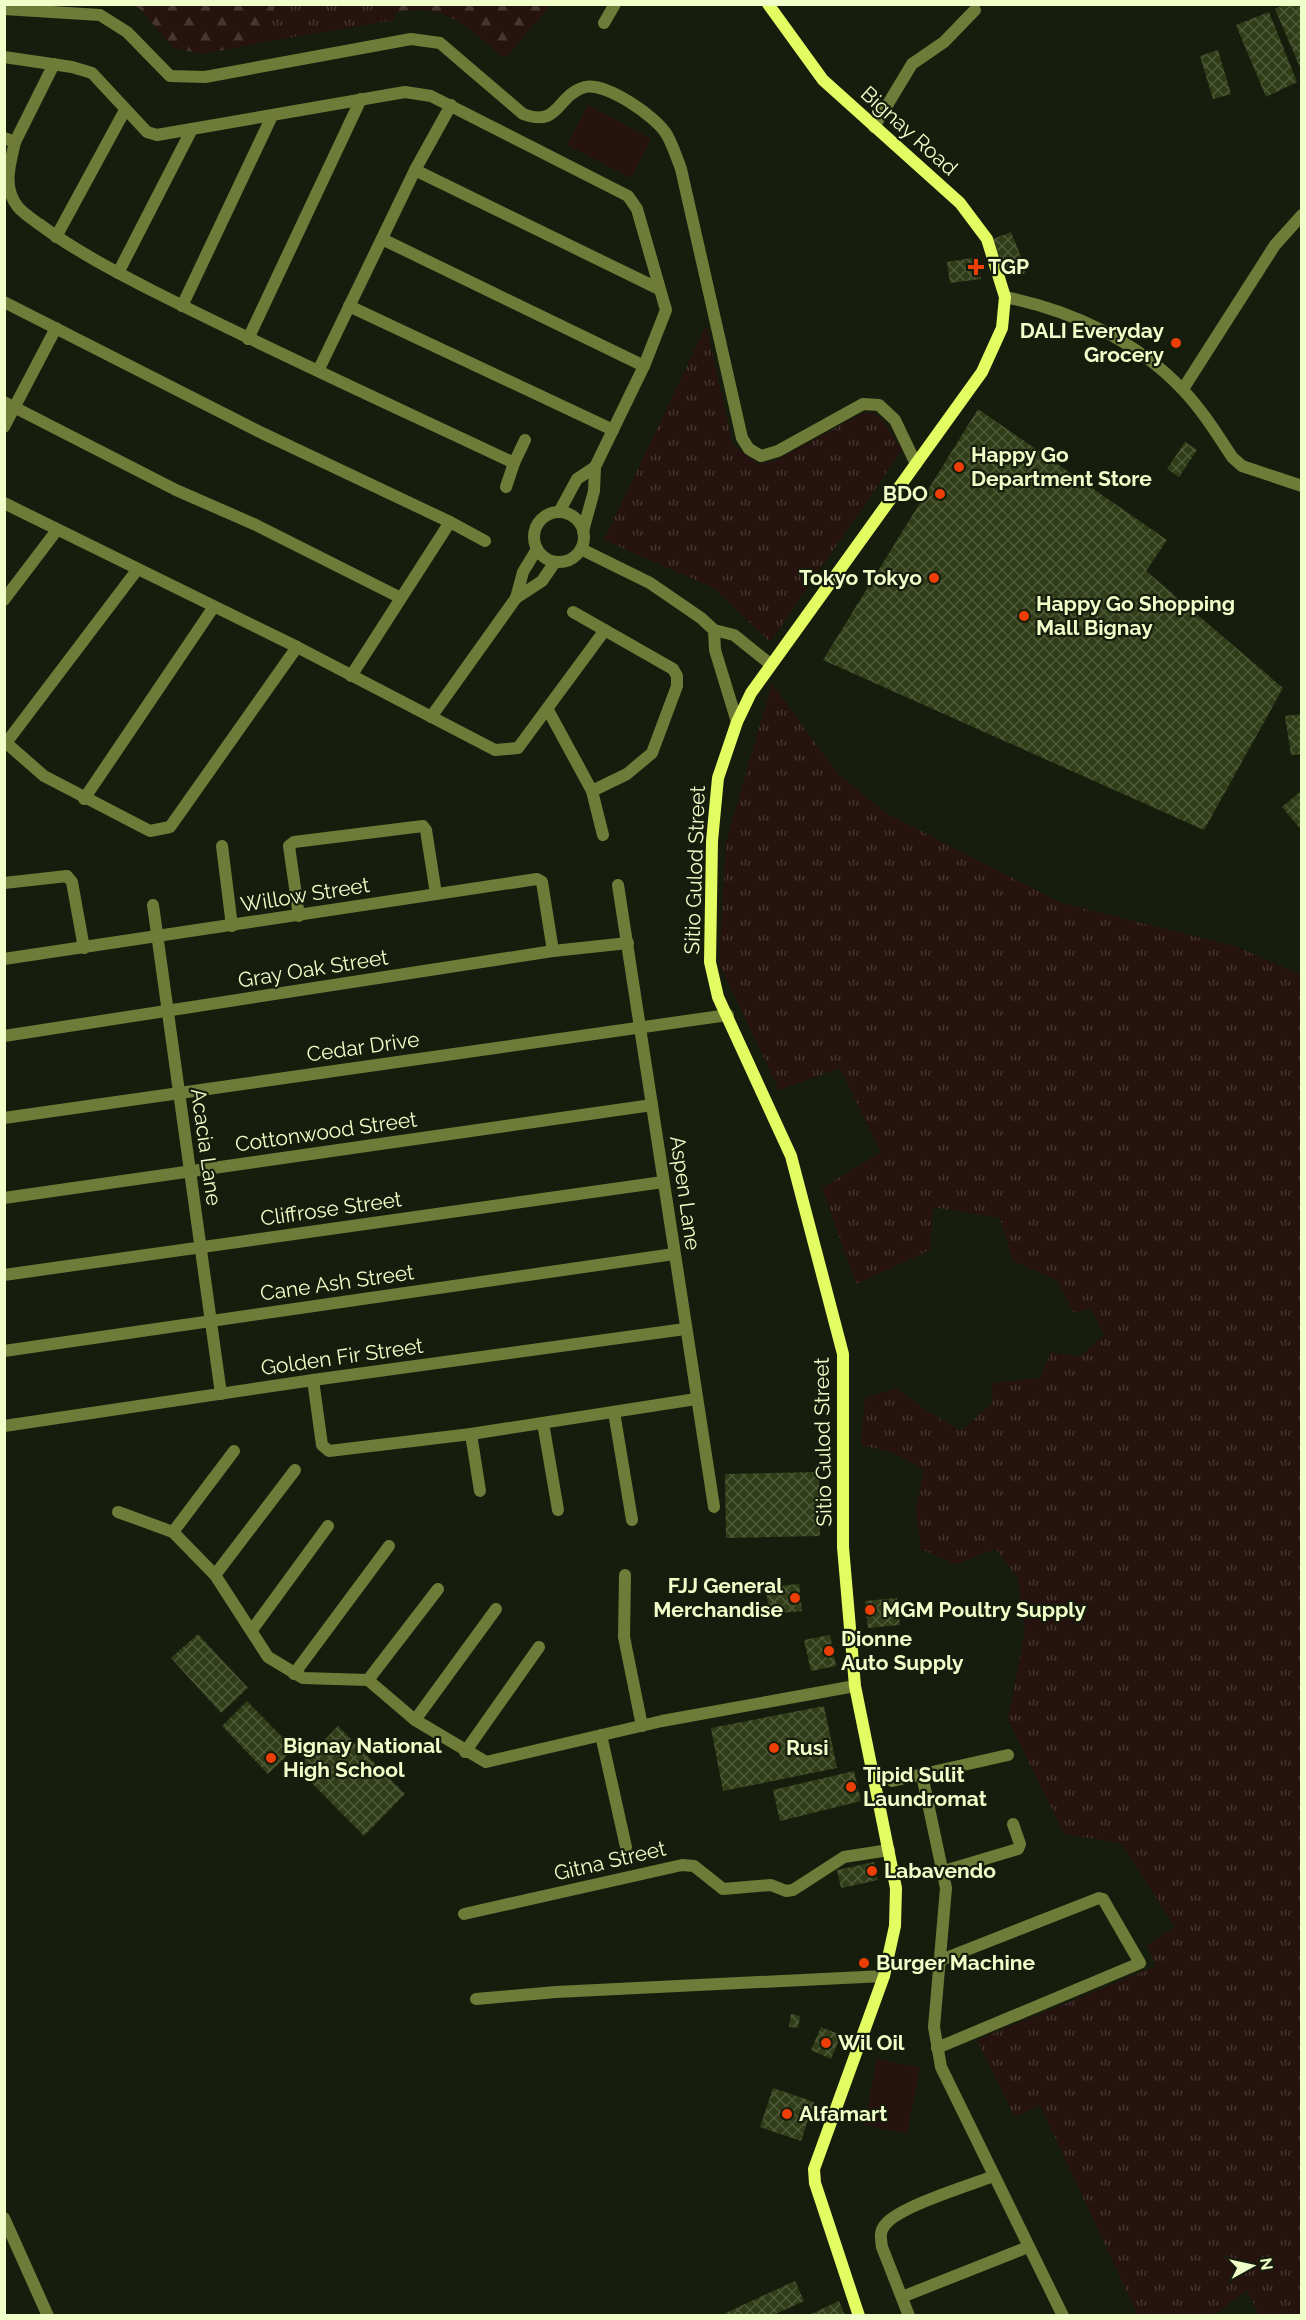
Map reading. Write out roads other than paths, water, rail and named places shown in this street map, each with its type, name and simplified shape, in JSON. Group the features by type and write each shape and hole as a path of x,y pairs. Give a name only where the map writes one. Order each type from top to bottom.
{"main road":[{"name":"Bignay Road","path":"768,4 823,80 960,203 987,239 1005,297"},
{"name":"Sitio Gulod Street","path":"858,2316 815,2183 814,2169 884,1976 895,1926 896,1888 855,1686 843,1547 843,1354 791,1156 728,1015 718,998 710,962 712,841 718,778 737,722 770,664 982,372 1002,328 1005,297"}],"street":[{"path":"604,23 615,4"},
{"path":"4,9 99,15 127,32 170,76 205,77 411,39 440,43 523,114 536,119 549,117 579,90 586,87 600,88 638,107 666,133 681,169 742,438 749,449 761,456 778,451 863,404 879,405 895,420 916,464"},
{"path":"874,127 912,64 944,42 975,10"},
{"path":"4,57 54,64 92,73 147,132 157,135 405,92 431,96 628,196 637,209 666,310 644,366 595,467 594,491 580,549 572,558 555,562 544,558 537,549 534,535 539,522 552,513 559,512 574,518 583,531"},
{"path":"54,64 10,140 9,193 18,208 56,237 182,306 514,463"},
{"path":"248,339 361,99"},
{"path":"319,369 415,170 451,105"},
{"path":"56,237 125,110"},
{"path":"182,306 272,116"},
{"path":"118,273 192,129"},
{"path":"415,170 659,289"},
{"path":"1183,389 1275,245 1302,215"},
{"path":"382,239 644,366"},
{"path":"1005,297 1037,303 1088,323 1138,351 1183,389 1232,457 1242,466 1302,486"},
{"path":"4,302 262,434 450,522 485,541"},
{"path":"350,306 613,430"},
{"path":"4,427 10,405 56,328"},
{"path":"10,405 176,490 256,525 399,597"},
{"path":"506,487 525,440"},
{"path":"559,512 577,479 595,467"},
{"path":"4,503 213,608 297,647 495,750 507,751 518,748 605,630"},
{"path":"351,676 399,597 450,522"},
{"path":"4,600 57,530"},
{"path":"431,717 516,598 523,572 537,549"},
{"path":"580,549 650,583 701,618 714,630 734,635 770,664"},
{"path":"516,598 542,581 555,562"},
{"path":"137,570 5,742 44,776 84,799 150,831 170,826 297,647"},
{"path":"84,799 213,608"},
{"path":"573,612 673,669 677,676 677,686 651,753 627,774 592,791"},
{"path":"714,630 715,650 737,722"},
{"path":"548,710 592,791 603,835"},
{"path":"299,916 289,846 294,842 423,826 426,830 436,894"},
{"path":"222,846 232,926"},
{"path":"4,883 67,876 72,882 84,948"},
{"name":"Willow Street","path":"4,959 540,880 553,951"},
{"name":"Aspen Lane","path":"618,885 642,1028 685,1329 714,1507"},
{"name":"Acacia Lane","path":"153,905 221,1394"},
{"name":"Gray Oak Street","path":"4,1036 553,951 628,943"},
{"name":"Cedar Drive","path":"4,1118 728,1015"},
{"name":"Cottonwood Street","path":"4,1198 652,1105"},
{"name":"Cliffrose Street","path":"4,1275 663,1182"},
{"name":"Cane Ash Street","path":"4,1351 674,1254"},
{"name":"Golden Fir Street","path":"4,1426 313,1380 685,1329"},
{"path":"313,1380 322,1445 329,1451 471,1434 696,1399"},
{"path":"614,1412 632,1520"},
{"path":"543,1423 558,1510"},
{"path":"471,1434 480,1491"},
{"path":"173,1532 234,1451"},
{"path":"215,1575 295,1470"},
{"path":"118,1512 173,1532 215,1575 268,1657 303,1678 368,1680 415,1720 465,1752 486,1762 642,1726 855,1686"},
{"path":"252,1630 327,1526"},
{"path":"294,1674 390,1546"},
{"path":"625,1575 624,1637 642,1726"},
{"path":"368,1680 438,1590"},
{"path":"415,1720 496,1609"},
{"path":"465,1752 539,1647"},
{"path":"601,1735 626,1847"},
{"path":"892,1781 1008,1755"},
{"path":"922,1774 944,1871 946,1906 934,2027 937,2048 950,2088 1063,2316"},
{"path":"944,1871 1018,1850 1020,1844 1013,1824"},
{"name":"Gitna Street","path":"464,1914 682,1865 693,1866 713,1884 723,1889 771,1885 786,1892 793,1890 844,1857 889,1850"},
{"path":"937,2048 1140,1963 1103,1899 1099,1898 941,1960"},
{"path":"476,1999 556,1992 884,1976"},
{"path":"909,2316 882,2247 880,2235 884,2226 902,2212 994,2176"},
{"path":"4,2218 48,2316"},
{"path":"902,2297 1028,2247"}],"place":[{"name":"TGP","path":"976,267"},
{"name":"DALI Everyday Grocery","path":"1176,343"},
{"name":"Happy Go Department Store","path":"959,467"},
{"name":"BDO","path":"940,494"},
{"name":"Tokyo Tokyo","path":"934,578"},
{"name":"Happy Go Shopping Mall Bignay","path":"1024,616"},
{"name":"FJJ General Merchandise","path":"795,1598"},
{"name":"MGM Poultry Supply","path":"870,1610"},
{"name":"Dionne Auto Supply","path":"829,1651"},
{"name":"Rusi","path":"774,1748"},
{"name":"Bignay National High School","path":"271,1758"},
{"name":"Tipid Sulit Laundromat","path":"851,1787"},
{"name":"Labavendo","path":"872,1871"},
{"name":"Burger Machine","path":"864,1963"},
{"name":"Wil Oil","path":"826,2043"},
{"name":"Alfamart","path":"787,2114"}]}
